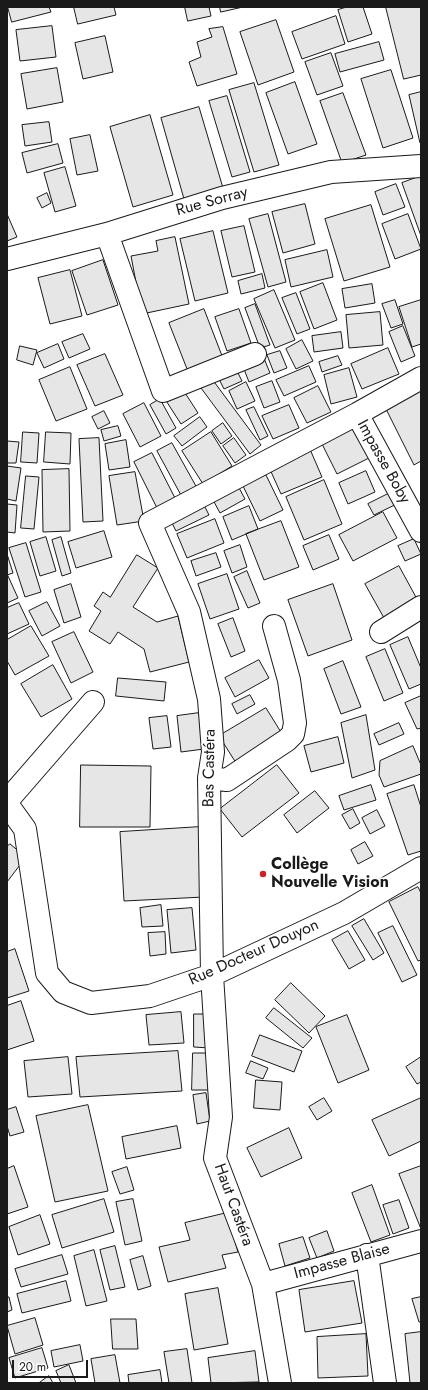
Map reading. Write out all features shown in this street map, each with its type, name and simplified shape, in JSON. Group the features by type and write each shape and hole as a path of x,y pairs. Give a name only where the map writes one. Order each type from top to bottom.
{"street":[{"name":"Rue Sorray","path":"7,259 107,234 222,198 331,172 421,166"},
{"path":"107,234 163,391 255,354"},
{"path":"357,414 420,381"},
{"name":"Bas Castéra","path":"212,975 209,778 213,752 209,699 189,612 150,523 357,414"},
{"name":"Impasse Boby","path":"357,414 421,531"},
{"path":"381,632 421,607"},
{"path":"209,778 227,780 287,740 292,734 295,723 289,680 274,626"},
{"path":"7,800 93,702"},
{"name":"Rue Docteur Douyon","path":"7,804 25,829 47,973 63,992 91,1003 150,996 212,975 344,913 421,868"},
{"name":"Haut Castéra","path":"212,975 221,1117 215,1158 263,1284 280,1383"},
{"name":"Impasse Blaise","path":"263,1284 421,1241"},
{"path":"368,1255 385,1383"}],"building":[{"path":"8,7 49,7 51,12 12,22"},
{"path":"74,7 114,7 116,15 78,24"},
{"path":"185,7 209,7 211,16 188,21"},
{"path":"220,7 243,7 221,12"},
{"path":"347,7 363,7 372,34 348,42 338,10"},
{"path":"386,7 421,7 421,75 404,79"},
{"path":"336,16 345,44 302,59 292,32"},
{"path":"276,20 294,72 258,85 240,32"},
{"path":"52,26 56,57 20,61 16,30"},
{"path":"223,27 237,74 197,86 189,62 201,57 197,42 212,37 209,29"},
{"path":"105,36 113,72 83,79 75,43"},
{"path":"379,42 384,60 340,72 335,54"},
{"path":"331,53 343,86 317,95 305,62"},
{"path":"57,68 63,102 27,109 21,74"},
{"path":"391,70 413,138 383,148 361,79"},
{"path":"295,82 317,144 288,154 266,93"},
{"path":"254,83 279,165 254,172 229,90"},
{"path":"421,92 421,142 420,143 409,95"},
{"path":"343,93 366,155 342,163 320,101"},
{"path":"227,96 250,172 232,177 209,101"},
{"path":"199,107 223,188 184,199 161,118"},
{"path":"150,115 173,195 133,207 110,127"},
{"path":"49,122 52,142 25,146 22,125"},
{"path":"90,135 98,171 77,175 70,139"},
{"path":"58,144 63,163 27,173 22,153"},
{"path":"65,167 76,206 55,212 44,173"},
{"path":"421,176 421,236 402,183"},
{"path":"396,184 405,207 383,215 375,192"},
{"path":"47,193 51,203 42,208 37,198"},
{"path":"305,204 315,244 283,253 272,212"},
{"path":"371,205 390,267 344,281 325,219"},
{"path":"7,214 17,237 7,241"},
{"path":"268,214 286,282 268,287 249,219"},
{"path":"408,214 421,249 395,259 382,224"},
{"path":"244,226 255,272 232,277 221,231"},
{"path":"213,231 228,293 195,301 180,239"},
{"path":"175,237 189,304 142,314 131,256 158,251 156,241"},
{"path":"327,250 333,277 291,287 285,260"},
{"path":"103,260 118,305 87,315 72,271"},
{"path":"70,270 82,316 50,324 38,278"},
{"path":"262,274 265,288 241,294 238,281"},
{"path":"323,283 337,320 314,329 300,292"},
{"path":"372,284 375,303 345,308 342,289"},
{"path":"274,290 295,340 275,348 254,299"},
{"path":"296,293 310,329 297,334 282,298"},
{"path":"395,300 403,324 391,328 382,304"},
{"path":"421,300 421,344 412,347 399,307"},
{"path":"255,304 270,345 260,348 245,308"},
{"path":"204,309 224,361 189,374 169,323"},
{"path":"239,309 251,343 227,351 215,317"},
{"path":"380,312 383,345 349,348 346,315"},
{"path":"403,326 415,356 401,362 389,332"},
{"path":"341,332 343,348 314,352 312,336"},
{"path":"83,334 90,349 69,358 62,342"},
{"path":"302,340 313,361 296,369 286,349"},
{"path":"58,344 64,359 44,368 37,353"},
{"path":"20,346 37,350 33,365 17,360"},
{"path":"388,348 399,374 362,389 351,364"},
{"path":"280,351 287,368 274,373 267,355"},
{"path":"105,354 123,395 95,406 77,365"},
{"path":"263,356 270,373 249,382 242,364"},
{"path":"338,356 342,365 322,372 319,362"},
{"path":"309,366 316,382 284,396 276,380"},
{"path":"70,367 87,409 56,421 39,380"},
{"path":"349,368 357,397 331,404 324,375"},
{"path":"236,369 242,381 224,389 218,377"},
{"path":"209,375 261,445 250,454 198,384"},
{"path":"272,381 280,402 264,408 256,387"},
{"path":"246,382 255,401 237,409 229,391"},
{"path":"421,384 421,461 414,465 383,403"},
{"path":"180,385 198,413 181,424 163,396"},
{"path":"318,386 331,412 307,423 294,398"},
{"path":"160,399 176,428 166,434 150,405"},
{"path":"144,403 161,436 140,447 123,414"},
{"path":"289,405 299,428 273,439 262,416"},
{"path":"254,407 268,436 260,440 246,410"},
{"path":"104,411 110,423 98,429 92,417"},
{"path":"362,416 379,453 337,474 319,438"},
{"path":"200,417 207,427 182,446 174,436"},
{"path":"223,423 232,436 221,444 212,431"},
{"path":"118,426 121,436 104,441 101,430"},
{"path":"23,432 39,433 37,463 21,462"},
{"path":"46,432 71,433 70,464 44,462"},
{"path":"211,432 232,466 203,484 182,451"},
{"path":"99,438 103,521 83,522 79,439"},
{"path":"234,438 246,455 235,463 223,446"},
{"path":"126,440 130,467 109,470 105,444"},
{"path":"7,441 19,442 16,463 7,463"},
{"path":"172,443 197,488 182,497 157,451"},
{"path":"309,447 322,477 281,494 268,465"},
{"path":"152,453 175,498 157,508 134,462"},
{"path":"7,466 21,468 16,501 7,499"},
{"path":"69,469 70,531 43,532 42,470"},
{"path":"366,471 375,492 348,504 339,483"},
{"path":"135,472 144,521 117,525 109,476"},
{"path":"266,475 283,510 260,521 243,486"},
{"path":"26,476 39,477 34,529 21,528"},
{"path":"324,480 342,524 304,540 286,497"},
{"path":"238,486 245,499 220,513 213,500"},
{"path":"400,488 405,500 374,515 368,504"},
{"path":"202,501 209,515 176,531 169,517"},
{"path":"7,504 17,505 15,533 7,532"},
{"path":"249,506 258,529 232,540 223,517"},
{"path":"383,512 397,538 353,561 339,535"},
{"path":"215,519 224,543 187,558 177,534"},
{"path":"281,521 299,567 264,580 246,534"},
{"path":"104,531 112,557 76,568 68,542"},
{"path":"329,535 339,559 313,570 303,546"},
{"path":"46,537 56,571 40,576 30,542"},
{"path":"61,537 71,573 62,576 52,540"},
{"path":"414,539 421,554 405,561 398,546"},
{"path":"26,543 41,592 25,597 9,548"},
{"path":"240,545 247,567 232,573 224,551"},
{"path":"216,553 221,567 196,576 191,561"},
{"path":"7,554 13,573 7,575"},
{"path":"137,555 158,568 133,607 157,622 178,616 189,662 150,672 144,649 118,632 110,644 89,631 101,611 94,606 103,592 110,597"},
{"path":"399,566 417,599 384,618 365,584"},
{"path":"247,571 260,603 248,608 234,577"},
{"path":"227,574 239,609 210,619 198,584"},
{"path":"8,576 18,598 7,603 7,577"},
{"path":"71,584 81,617 64,623 54,590"},
{"path":"333,584 352,640 308,656 288,600"},
{"path":"47,602 60,626 42,636 29,611"},
{"path":"19,603 29,624 7,634 7,608"},
{"path":"233,618 245,651 231,657 218,624"},
{"path":"31,626 49,656 15,675 7,661 7,640"},
{"path":"74,632 93,672 71,683 52,642"},
{"path":"408,637 421,668 421,684 409,689 390,645"},
{"path":"385,649 403,693 384,701 366,657"},
{"path":"259,660 269,678 235,697 225,678"},
{"path":"343,661 361,707 341,714 324,669"},
{"path":"53,665 72,699 41,717 21,684"},
{"path":"118,678 166,682 164,701 116,696"},
{"path":"250,695 255,704 237,714 232,704"},
{"path":"421,696 421,728 417,729 405,703"},
{"path":"266,708 284,737 238,766 219,736"},
{"path":"199,713 204,749 181,752 177,716"},
{"path":"366,715 375,770 352,778 341,723"},
{"path":"167,716 171,747 153,749 149,718"},
{"path":"399,723 404,734 379,745 374,734"},
{"path":"338,737 344,763 311,772 304,746"},
{"path":"413,746 421,765 421,774 384,787 379,775 380,761"},
{"path":"81,765 151,766 150,827 80,827"},
{"path":"277,765 299,793 242,837 220,809"},
{"path":"371,785 376,800 344,810 339,796"},
{"path":"414,785 421,807 421,851 408,855 387,794"},
{"path":"315,791 329,808 297,833 284,815"},
{"path":"353,809 360,823 350,829 342,815"},
{"path":"377,810 385,826 370,834 362,818"},
{"path":"200,827 204,897 124,901 120,832"},
{"path":"365,842 373,856 358,864 351,850"},
{"path":"10,844 26,857 7,882 7,847"},
{"path":"418,887 421,893 421,960 418,961 389,902"},
{"path":"161,905 163,926 142,927 140,908"},
{"path":"192,908 196,950 171,953 167,910"},
{"path":"364,919 384,953 373,960 352,926"},
{"path":"393,926 417,975 402,982 378,933"},
{"path":"348,931 365,960 349,969 332,940"},
{"path":"165,932 166,954 150,956 148,933"},
{"path":"15,949 29,991 7,998 7,952"},
{"path":"291,983 325,1016 309,1033 275,1000"},
{"path":"21,1001 34,1041 7,1050 7,1006"},
{"path":"274,1008 312,1038 303,1048 266,1018"},
{"path":"181,1012 184,1043 149,1045 146,1015"},
{"path":"194,1014 209,1014 209,1048 194,1047"},
{"path":"347,1015 369,1070 338,1083 316,1027"},
{"path":"260,1035 302,1051 294,1072 252,1056"},
{"path":"178,1051 182,1091 80,1097 76,1057"},
{"path":"193,1053 209,1053 209,1090 192,1090"},
{"path":"68,1057 72,1094 28,1097 24,1061"},
{"path":"421,1057 421,1082 417,1084 406,1067"},
{"path":"251,1061 268,1068 263,1079 246,1073"},
{"path":"256,1080 282,1082 280,1110 254,1108"},
{"path":"206,1093 210,1121 197,1124 193,1095"},
{"path":"324,1098 332,1111 317,1120 309,1107"},
{"path":"421,1098 421,1141 389,1156 372,1120"},
{"path":"88,1105 108,1191 55,1202 36,1116"},
{"path":"16,1107 24,1132 10,1136 7,1126 7,1110"},
{"path":"177,1126 181,1148 126,1159 122,1137"},
{"path":"289,1128 302,1158 261,1177 247,1148"},
{"path":"14,1166 28,1207 7,1214 7,1169"},
{"path":"421,1166 421,1229 399,1174"},
{"path":"127,1167 134,1190 120,1194 112,1172"},
{"path":"372,1185 390,1235 371,1242 352,1193"},
{"path":"104,1199 114,1232 62,1248 52,1215"},
{"path":"133,1199 142,1241 125,1245 116,1202"},
{"path":"399,1200 409,1228 393,1234 383,1205"},
{"path":"227,1213 238,1252 222,1255 226,1268 168,1282 159,1247 190,1240 185,1223"},
{"path":"40,1215 50,1244 18,1255 9,1227"},
{"path":"327,1231 334,1251 317,1258 309,1238"},
{"path":"303,1237 310,1258 285,1266 279,1244"},
{"path":"115,1246 125,1287 110,1290 100,1250"},
{"path":"94,1250 107,1301 86,1306 74,1256"},
{"path":"62,1255 68,1274 21,1287 15,1269"},
{"path":"143,1256 151,1286 138,1290 130,1260"},
{"path":"66,1281 71,1301 22,1313 17,1294"},
{"path":"354,1281 362,1323 305,1332 299,1290"},
{"path":"218,1288 228,1344 194,1350 185,1294"},
{"path":"7,1297 9,1297 12,1310 7,1312"},
{"path":"421,1297 421,1322 419,1322 412,1299"},
{"path":"35,1318 43,1345 15,1354 7,1326"},
{"path":"111,1319 136,1319 138,1349 113,1349"},
{"path":"421,1332 421,1383 410,1383 405,1334"},
{"path":"366,1334 368,1376 318,1378 317,1337"},
{"path":"80,1345 83,1361 54,1367 51,1351"},
{"path":"42,1348 48,1368 15,1378 9,1358"},
{"path":"187,1349 192,1383 169,1383 164,1352"},
{"path":"255,1351 259,1382 211,1383 208,1358"},
{"path":"115,1355 120,1383 95,1383 91,1359"},
{"path":"69,1365 76,1383 61,1383 56,1371"},
{"path":"160,1370 162,1383 129,1383 128,1375"},
{"path":"49,1376 53,1383 39,1383"}],"place":[{"name":"Collège Nouvelle Vision","path":"263,874"}]}
